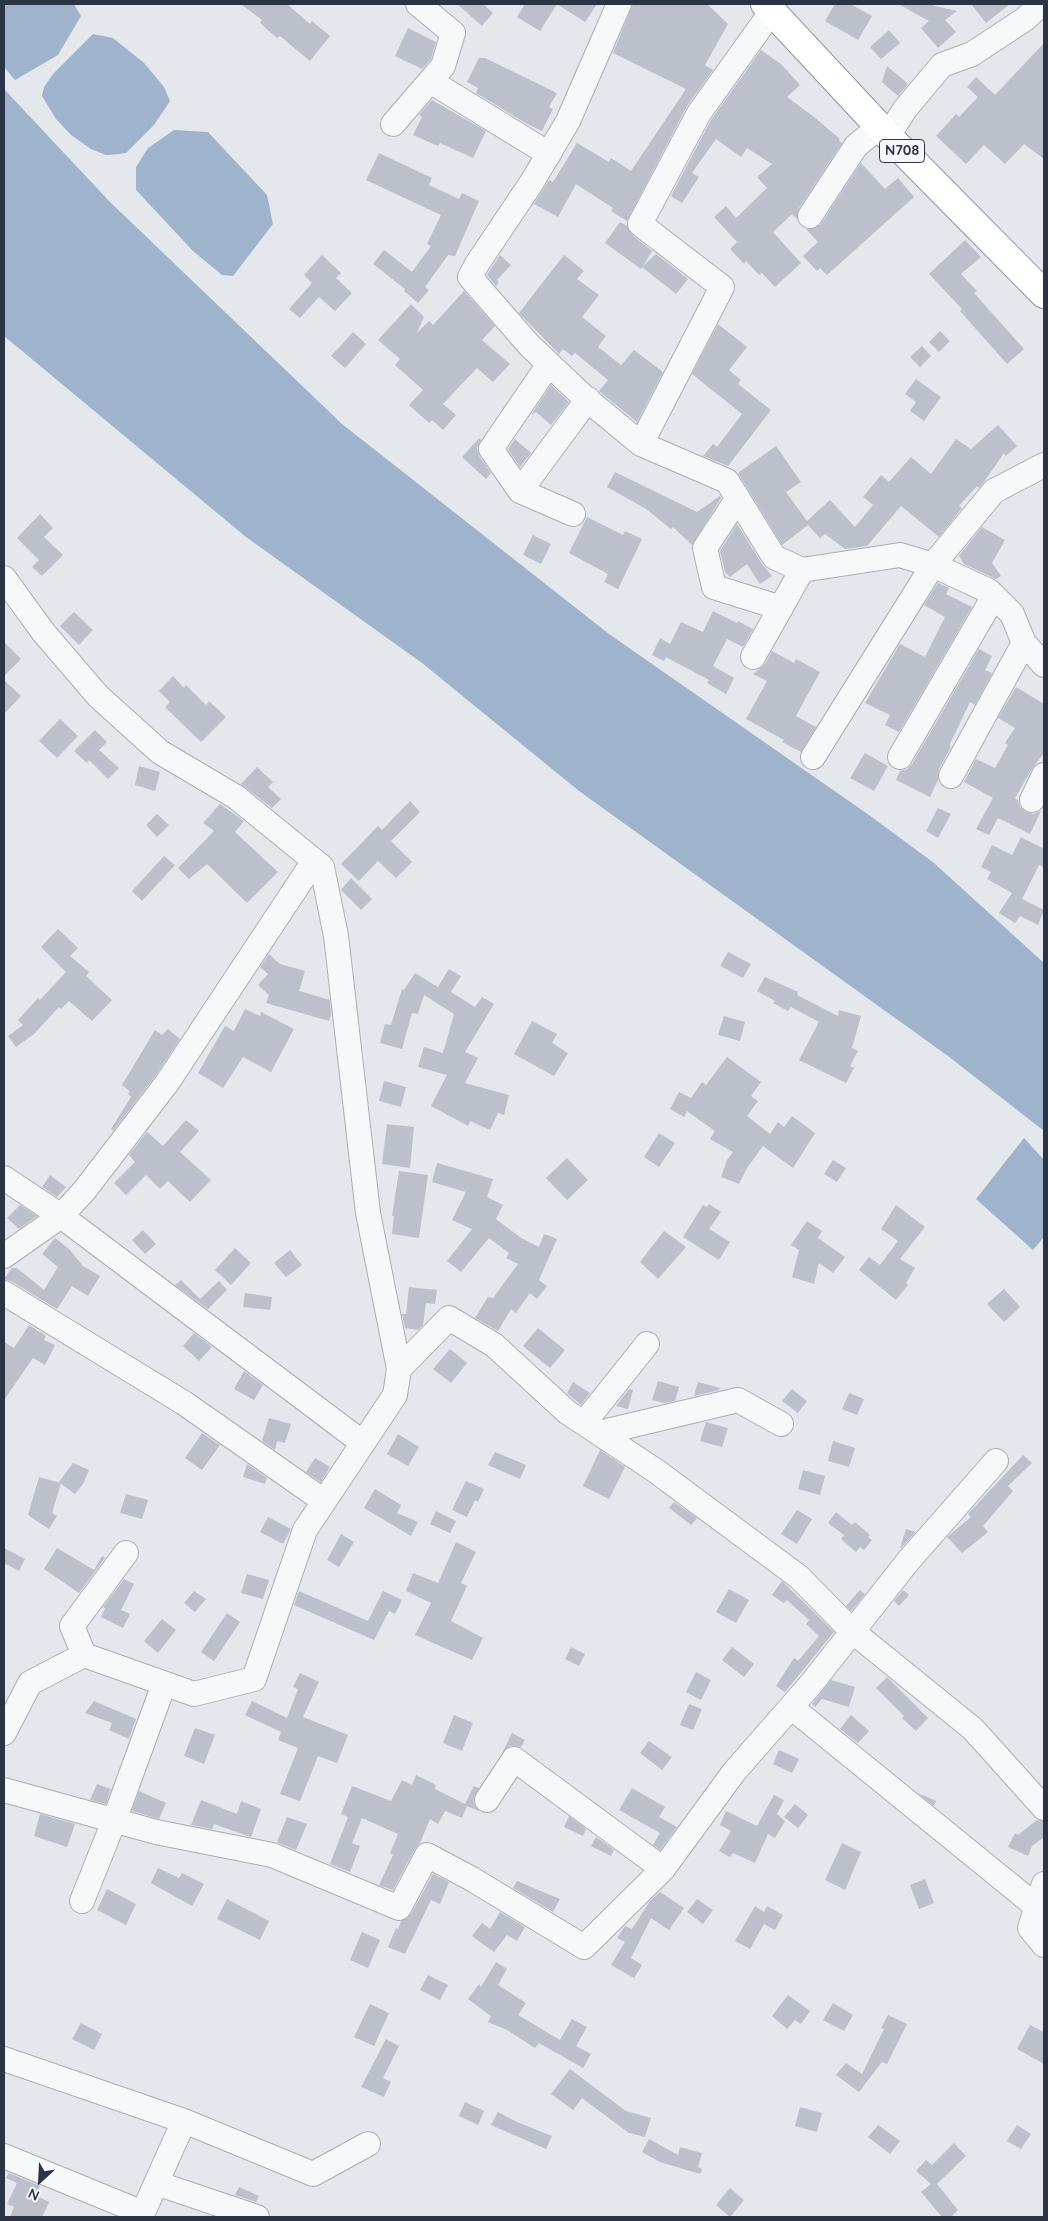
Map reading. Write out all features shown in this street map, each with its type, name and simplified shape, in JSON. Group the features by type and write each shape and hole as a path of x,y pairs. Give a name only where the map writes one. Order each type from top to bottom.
{"highway":[{"name":"N708","path":"768,8 883,131 1044,294"}],"street":[{"path":"394,124 443,66 453,33 418,4"},
{"path":"619,4 568,121 470,277 529,345 641,444 727,481 774,557 802,570 900,555 933,565 989,591 1012,614 1024,642 1044,665"},
{"path":"810,216 856,146 883,131 905,109 942,65 972,54 1025,19 1041,4"},
{"path":"641,444 722,287 640,224 699,113 768,8"},
{"path":"430,81 549,154"},
{"path":"550,364 491,449 520,490 573,514"},
{"path":"520,490 588,399"},
{"path":"813,758 933,565 994,491 1044,465"},
{"path":"738,498 705,548 714,587 781,608"},
{"path":"754,656 802,570"},
{"path":"4,578 44,633 98,696 139,734 160,752 236,797 322,868 336,936 368,1213 399,1369 395,1395 305,1530 254,1679 194,1694 84,1656 30,1684 4,1733"},
{"path":"900,757 994,596"},
{"path":"951,776 1024,642"},
{"path":"1032,800 1044,775"},
{"path":"4,1256 61,1216 84,1191 167,1083 314,861"},
{"path":"4,1178 61,1216 363,1443"},
{"path":"4,1293 184,1403 324,1502"},
{"path":"399,1369 449,1318 494,1345 567,1412 656,1471 799,1577 852,1630 974,1729 1044,1808"},
{"path":"591,1428 647,1344"},
{"path":"591,1428 738,1400 781,1424"},
{"path":"4,1790 156,1832 272,1855 399,1908 427,1855 472,1878 584,1947 663,1869 734,1772 791,1707 910,1560 996,1461"},
{"path":"84,1656 72,1626 126,1553"},
{"path":"82,1901 114,1821 164,1684"},
{"path":"791,1707 1037,1907"},
{"path":"487,1800 514,1759 663,1869"},
{"path":"1044,1884 1030,1928 1044,1945"},
{"path":"4,2059 184,2121 313,2174 368,2144"},
{"path":"4,2156 142,2215 184,2121"},
{"path":"156,2183 257,2217"}],"water":[{"path":"4,4 74,4 81,16 58,55 15,80 4,67"},
{"path":"93,34 113,38 144,63 164,87 170,101 154,125 126,153 106,155 91,149 71,135 56,119 42,96 44,87 54,73"},
{"path":"4,89 110,202 342,424 609,634 869,815 934,863 1044,963 1044,1131 948,1056 579,791 422,663 246,537 4,336"},
{"path":"174,130 208,132 267,195 273,224 233,276 222,275 193,251 136,190 136,167 148,148"},
{"path":"1024,1138 1044,1160 1044,1237 1033,1250 976,1199"}],"building":[{"path":"241,4 287,4 310,24 312,21 330,36 310,61 280,36 277,38 260,23 262,20"},
{"path":"457,4 483,4 493,13 482,26"},
{"path":"525,4 557,4 540,31 517,17"},
{"path":"557,4 597,4 585,22"},
{"path":"633,4 707,4 728,24 705,65 713,70 687,106 627,221 611,211 613,208 576,184 558,217 534,204 549,180 553,182 577,143 609,162 611,158 631,171 686,89 613,53"},
{"path":"835,4 850,4 872,16 858,40 825,21"},
{"path":"898,4 927,4 957,11 945,20 956,32 938,48 921,28 929,21"},
{"path":"971,4 1010,4 986,23"},
{"path":"408,28 436,42 431,59 422,69 395,56"},
{"path":"889,30 900,43 881,59 870,47"},
{"path":"1044,43 1044,159 1024,144 1005,164 984,145 966,164 936,136 956,114 959,117 978,97 967,87 976,77 995,95"},
{"path":"761,50 782,65 800,85 787,97 814,117 840,139 839,141 842,143 799,208 797,219 792,214 773,232 801,263 775,287 762,273 759,275 746,261 744,264 730,249 737,242 714,217 726,206 736,218 767,188 757,177 772,164 747,148 741,157 716,139 692,173 699,177 682,203 671,196 711,120"},
{"path":"479,58 485,58 557,93 549,107 553,109 542,131 476,93 478,88 467,82"},
{"path":"887,66 908,84 898,96 882,82"},
{"path":"432,100 486,131 473,158 440,143 438,146 413,135 422,117 419,115"},
{"path":"379,153 432,178 429,185 459,199 462,193 479,201 455,256 448,255 425,287 429,290 418,303 404,291 405,289 373,264 384,250 412,272 431,246 427,244 441,215 366,180"},
{"path":"861,163 885,189 898,178 914,197 827,275 820,268 817,271 803,256 818,242 806,229 816,228 821,224"},
{"path":"620,222 627,226 632,235 652,251 643,266 656,254 688,279 676,294 642,267 641,269 605,243"},
{"path":"965,240 981,257 961,274 977,291 974,293 1024,349 1007,364 960,311 962,309 929,274"},
{"path":"322,255 341,273 336,278 352,293 335,311 319,297 300,318 289,309 312,283 304,275"},
{"path":"500,255 511,265 497,280 499,282 496,286 487,275"},
{"path":"564,255 584,271 577,279 599,295 582,317 606,336 598,347 621,365 634,350 663,372 637,422 599,391 608,380 575,353 572,356 563,349 559,354 519,313"},
{"path":"464,291 495,326 482,340 510,364 493,382 477,368 443,404 456,415 443,430 432,420 429,423 409,405 423,390 395,365 400,359 378,340 411,304 424,317 417,333 429,321 433,325"},
{"path":"718,324 747,347 729,370 741,380 738,384 771,410 728,466 703,456 713,444 717,447 742,414 692,374"},
{"path":"940,331 950,341 939,352 929,342"},
{"path":"353,332 366,344 345,368 331,356"},
{"path":"922,346 931,356 920,367 910,357"},
{"path":"916,379 941,397 924,421 910,411 916,402 905,394"},
{"path":"551,385 569,402 551,425 536,412 531,415"},
{"path":"998,425 1017,446 1006,456 1004,453 979,488 977,486 959,506 962,508 939,537 901,506 867,546 845,549 825,534 820,538 808,525 782,545 738,473 776,446 801,482 786,492 807,521 830,500 855,527 873,505 863,497 881,475 889,482 911,457 931,474 956,439 971,449"},
{"path":"479,438 481,440 477,448 479,456 491,473 486,479 462,457"},
{"path":"515,439 531,453 520,467 508,449"},
{"path":"615,472 697,512 720,496 721,498 692,545 673,527 671,529 646,509 607,487"},
{"path":"40,514 53,528 44,537 63,555 42,576 32,567 39,560 17,538"},
{"path":"587,517 623,535 625,531 642,539 618,589 604,582 608,574 569,553"},
{"path":"737,524 762,564 772,576 760,584 747,564 730,577 725,572 720,551"},
{"path":"982,527 1005,540 992,563 1001,576 996,579 964,564 959,556"},
{"path":"533,535 551,544 541,564 523,555"},
{"path":"938,583 949,588 946,594 972,607 899,732 885,725 890,715 865,703 900,644 925,657 945,617 924,605"},
{"path":"713,611 753,629 743,647 727,639 713,666 734,678 726,694 707,683 709,680 666,657 664,661 652,655 660,638 670,644 681,622 703,632"},
{"path":"74,612 93,630 79,645 60,626"},
{"path":"4,642 21,659 4,676"},
{"path":"979,649 992,656 985,670 992,673 975,705 970,702 949,746 951,747 939,769 938,780 930,797 896,780 900,771 907,769 912,764"},
{"path":"772,651 794,663 796,659 820,672 796,716 816,727 801,752 782,742 784,740 746,719 767,681 753,674 765,664"},
{"path":"173,676 184,688 186,685 206,705 209,701 226,717 201,742 165,707 170,702 159,691"},
{"path":"4,680 21,696 4,714"},
{"path":"1016,687 1044,704 1044,753 1015,798 1018,800 1020,807 1026,812 1033,814 1041,811 1030,834 998,818 989,835 976,829 993,798 964,782 976,759 995,768 1008,745 1005,743 1015,728 998,718"},
{"path":"60,719 78,736 57,758 39,741"},
{"path":"95,730 107,742 99,750 119,768 108,779 89,760 87,763 74,751"},
{"path":"865,753 888,766 874,791 850,778"},
{"path":"139,766 160,772 155,791 135,785"},
{"path":"257,767 273,782 268,787 281,799 272,808 241,784"},
{"path":"410,801 420,812 391,841 412,862 396,878 378,861 359,881 341,864 378,826 382,830"},
{"path":"220,804 244,821 235,832 278,872 247,903 207,864 189,879 178,868 214,831 203,823"},
{"path":"938,808 951,814 938,838 926,831"},
{"path":"157,814 169,825 157,837 146,825"},
{"path":"1021,837 1044,849 1044,867 1039,865 1022,899 1044,910 1038,925 1020,916 1015,923 999,913 1012,893 987,879 991,872 981,867 992,845 1012,855"},
{"path":"164,856 175,865 142,901 132,891"},
{"path":"351,878 372,899 361,910 341,890"},
{"path":"58,929 78,948 70,956 89,972 86,976 112,1000 92,1021 69,1001 61,1009 59,1007 34,1034 16,1047 8,1036 23,1025 18,1020 66,972 41,947"},
{"path":"728,952 751,964 743,978 720,966"},
{"path":"269,954 280,964 305,971 299,991 330,1000 331,1014 329,1021 266,1003 269,995 258,985 268,974 260,967"},
{"path":"449,969 461,976 451,992 475,1007 482,997 494,1004 465,1052 478,1058 465,1083 509,1095 504,1115 498,1113 490,1130 470,1121 468,1126 431,1106 447,1075 418,1067 424,1047 443,1053 454,1014 424,995 418,1014 412,1013 402,1049 380,1043 385,1024 391,1025 402,989 404,990 415,973 438,987"},
{"path":"765,977 798,992 797,995 838,1016 839,1010 861,1016 852,1048 858,1051 850,1066 854,1068 846,1083 799,1060 819,1022 791,1007 788,1011 757,991"},
{"path":"245,1009 260,1016 261,1012 294,1029 271,1072 243,1057 223,1088 198,1073 225,1026 234,1031"},
{"path":"724,1016 745,1022 740,1041 718,1035"},
{"path":"532,1021 557,1034 552,1043 568,1053 554,1076 514,1054"},
{"path":"168,1029 180,1039 156,1075 113,1131 111,1129 131,1097 128,1094 130,1091 122,1085 155,1030 162,1035"},
{"path":"727,1057 761,1082 751,1096 758,1101 747,1116 770,1134 778,1122 784,1127 792,1116 815,1133 793,1168 763,1146 747,1168 739,1184 721,1177 727,1160 733,1152 710,1139 715,1131 687,1111 684,1117 670,1109 679,1092 691,1098 702,1082 706,1085"},
{"path":"384,1081 406,1087 401,1107 379,1101"},
{"path":"186,1120 199,1131 180,1152 211,1180 190,1202 168,1181 160,1189 146,1175 126,1195 114,1183 135,1162 129,1155 147,1132 163,1146"},
{"path":"387,1124 414,1127 410,1168 382,1164"},
{"path":"659,1133 675,1143 659,1167 644,1157"},
{"path":"567,1158 588,1180 567,1200 546,1178"},
{"path":"833,1160 846,1168 837,1182 824,1174"},
{"path":"437,1163 493,1179 487,1197 503,1205 496,1219 521,1238 539,1247 544,1234 557,1239 539,1280 547,1286 537,1299 530,1293 516,1313 511,1309 498,1331 475,1318 488,1297 493,1298 518,1264 506,1258 509,1253 489,1238 461,1272 447,1261 472,1229 452,1220 466,1192 432,1182"},
{"path":"399,1171 428,1175 419,1238 392,1234 394,1216 392,1216"},
{"path":"50,1175 66,1187 57,1197 42,1187"},
{"path":"709,1204 721,1212 709,1229 730,1242 719,1260 683,1237 703,1205 707,1207"},
{"path":"20,1205 37,1216 19,1229 7,1218"},
{"path":"896,1205 925,1227 900,1259 915,1268 906,1283 908,1285 896,1300 859,1270 869,1257 880,1265 898,1241 881,1229"},
{"path":"807,1221 822,1231 818,1238 845,1257 833,1273 819,1263 814,1284 792,1277 799,1250 791,1245"},
{"path":"143,1230 156,1244 145,1254 132,1240"},
{"path":"664,1231 686,1247 658,1279 640,1262"},
{"path":"55,1238 69,1249 83,1266 100,1276 88,1296 72,1286 57,1309 11,1281 4,1279 12,1268 17,1268 44,1290 58,1267 42,1254"},
{"path":"235,1248 251,1263 231,1285 215,1270"},
{"path":"290,1250 302,1265 286,1277 274,1263"},
{"path":"181,1280 200,1299 219,1281 227,1290 208,1309 175,1285"},
{"path":"409,1287 437,1290 435,1304 426,1303 423,1325 418,1330 405,1328 402,1314 406,1314"},
{"path":"1004,1289 1020,1307 1004,1322 987,1304"},
{"path":"245,1293 272,1297 270,1310 243,1307"},
{"path":"29,1325 46,1336 44,1340 55,1345 45,1365 33,1358 4,1400 4,1342 14,1348"},
{"path":"538,1328 565,1350 550,1368 523,1346"},
{"path":"194,1333 212,1347 199,1361 183,1346"},
{"path":"450,1349 467,1363 451,1383 433,1369"},
{"path":"244,1371 263,1385 254,1400 234,1389"},
{"path":"658,1381 679,1387 675,1401 664,1403 652,1400"},
{"path":"573,1382 590,1393 581,1405 567,1393"},
{"path":"698,1382 720,1388 719,1390 694,1396"},
{"path":"629,1389 633,1390 628,1409 616,1406"},
{"path":"792,1389 807,1401 798,1413 782,1401"},
{"path":"849,1393 864,1399 857,1415 842,1409"},
{"path":"269,1418 291,1424 285,1443 277,1441 275,1450 262,1441"},
{"path":"706,1422 728,1428 722,1447 700,1441"},
{"path":"202,1433 220,1445 202,1470 185,1458"},
{"path":"398,1434 419,1447 408,1466 387,1454"},
{"path":"833,1441 855,1448 849,1467 828,1461"},
{"path":"600,1450 625,1467 609,1499 583,1486"},
{"path":"495,1452 526,1465 520,1479 488,1465"},
{"path":"1023,1455 1032,1463 1008,1486 1013,1491 983,1526 988,1532 962,1553 947,1537 971,1517 968,1514"},
{"path":"315,1458 330,1467 321,1482 306,1472"},
{"path":"73,1463 89,1470 83,1484 75,1494 59,1482"},
{"path":"247,1464 267,1478 265,1484 243,1477"},
{"path":"803,1470 825,1476 820,1495 798,1489"},
{"path":"39,1477 61,1483 52,1513 57,1516 49,1529 28,1515"},
{"path":"466,1481 484,1489 478,1502 475,1500 467,1517 452,1510"},
{"path":"375,1489 401,1505 397,1513 418,1522 411,1536 364,1508"},
{"path":"126,1494 148,1500 142,1519 120,1513"},
{"path":"674,1502 697,1518 691,1525 669,1508"},
{"path":"797,1510 812,1519 797,1544 781,1534"},
{"path":"436,1511 456,1521 450,1533 430,1524"},
{"path":"836,1512 852,1525 855,1522 870,1535 868,1537 872,1540 864,1550 860,1547 856,1552 841,1539 844,1535 828,1523"},
{"path":"268,1517 291,1529 283,1544 260,1532"},
{"path":"906,1529 916,1532 900,1548"},
{"path":"341,1534 354,1542 339,1567 327,1560"},
{"path":"456,1542 476,1552 461,1583 467,1586 451,1621 483,1638 472,1660 415,1635 431,1603 406,1591 413,1573 438,1583"},
{"path":"4,1548 25,1559 19,1571 4,1563"},
{"path":"57,1548 94,1570 102,1556 105,1558 79,1593 44,1569"},
{"path":"247,1574 269,1580 263,1599 241,1593"},
{"path":"124,1579 134,1584 121,1610 130,1614 123,1628 101,1617 105,1608 103,1607"},
{"path":"782,1581 834,1632 785,1692 776,1686 794,1658 798,1661 819,1636 806,1624 809,1620 787,1600 784,1603 772,1595"},
{"path":"729,1589 749,1600 736,1623 716,1612"},
{"path":"860,1590 865,1594 851,1611 846,1606"},
{"path":"903,1590 909,1595 899,1606 894,1601"},
{"path":"194,1591 206,1599 195,1612 184,1603"},
{"path":"299,1591 368,1621 383,1591 402,1600 395,1614 389,1611 374,1640 294,1605"},
{"path":"227,1613 240,1622 214,1661 201,1652"},
{"path":"162,1619 176,1630 158,1653 144,1641"},
{"path":"571,1647 585,1654 579,1666 565,1659"},
{"path":"732,1647 754,1664 744,1677 722,1660"},
{"path":"696,1672 711,1680 701,1700 686,1692"},
{"path":"300,1673 319,1682 303,1717 348,1735 337,1763 318,1756 300,1801 280,1794 298,1748 278,1740 281,1732 245,1715 252,1701 287,1718 298,1689 293,1687"},
{"path":"887,1677 928,1718 916,1731 876,1688"},
{"path":"831,1680 855,1687 849,1707 822,1699 815,1707 812,1704"},
{"path":"94,1701 136,1719 129,1739 109,1730 112,1723 85,1713"},
{"path":"689,1704 702,1709 693,1730 680,1725"},
{"path":"454,1715 473,1723 462,1751 443,1743"},
{"path":"851,1715 869,1731 858,1743 840,1729"},
{"path":"195,1728 215,1735 204,1764 184,1756"},
{"path":"512,1733 525,1740 521,1747 509,1746 502,1753"},
{"path":"649,1741 672,1757 662,1770 640,1753"},
{"path":"779,1750 799,1759 792,1773 773,1764"},
{"path":"416,1775 436,1785 435,1789 465,1804 474,1786 479,1788 473,1800 479,1811 467,1806 462,1818 445,1811 438,1824 430,1819 420,1843 393,1890 379,1885 393,1855 390,1853 398,1834 362,1818 352,1843 360,1846 350,1872 330,1864 348,1817 341,1814 352,1786 391,1801 402,1780 412,1785"},
{"path":"97,1784 111,1789 106,1804 90,1800"},
{"path":"632,1788 665,1807 659,1817 677,1827 660,1850 653,1845 660,1833 619,1810"},
{"path":"139,1791 166,1803 159,1819 132,1811"},
{"path":"918,1793 936,1801 934,1806"},
{"path":"774,1795 784,1800 777,1814 785,1821 775,1838 768,1834 755,1863 733,1853 730,1857 719,1851 731,1831 720,1825 726,1811 757,1826"},
{"path":"201,1800 237,1814 241,1801 261,1809 251,1837 214,1824 212,1829 191,1825"},
{"path":"795,1804 808,1815 798,1828 784,1817"},
{"path":"40,1814 75,1824 67,1847 34,1836"},
{"path":"569,1816 586,1829 583,1836 564,1827"},
{"path":"287,1817 307,1824 296,1850 277,1842"},
{"path":"1037,1820 1044,1821 1044,1837 1032,1846 1028,1856 1008,1847 1015,1833 1018,1835"},
{"path":"596,1837 614,1850 611,1856 591,1846"},
{"path":"842,1843 861,1852 845,1890 825,1880"},
{"path":"158,1868 179,1878 182,1873 204,1884 192,1906 151,1883"},
{"path":"433,1874 449,1882 440,1904 431,1900 405,1954 388,1947 396,1928 398,1929 401,1921 411,1914"},
{"path":"925,1879 934,1903 919,1909 910,1885"},
{"path":"517,1881 560,1899 553,1912 513,1888"},
{"path":"107,1889 136,1904 126,1925 97,1910"},
{"path":"660,1892 684,1908 669,1930 651,1918 631,1958 642,1965 634,1978 611,1965 625,1942 617,1938 625,1926 632,1929 650,1901"},
{"path":"227,1899 269,1921 260,1940 217,1919"},
{"path":"697,1899 713,1910 703,1924 687,1912"},
{"path":"755,1906 764,1912 767,1906 783,1915 775,1930 764,1924 750,1949 735,1941"},
{"path":"500,1912 525,1927 517,1941 507,1935 494,1952 472,1936 482,1923 490,1929"},
{"path":"362,1932 380,1940 368,1968 350,1960"},
{"path":"496,1962 507,1969 498,1985 526,2003 518,2015 560,2040 572,2019 587,2027 576,2046 591,2054 583,2068 539,2043 535,2048 507,2030 488,2022 491,2016 468,1999 479,1984 481,1987"},
{"path":"428,1975 448,1985 440,2000 420,1990"},
{"path":"788,1995 810,2011 801,2024 795,2020 787,2029 772,2016"},
{"path":"833,2003 853,2015 844,2031 823,2020"},
{"path":"370,2004 389,2013 374,2046 354,2037"},
{"path":"888,2015 907,2024 887,2064 882,2062 859,2092 836,2075 846,2063 862,2074 884,2029 881,2028"},
{"path":"81,2023 102,2034 94,2050 72,2039"},
{"path":"1030,2025 1044,2032 1044,2064 1017,2049"},
{"path":"386,2039 399,2046 383,2078 391,2082 384,2097 361,2087"},
{"path":"570,2069 626,2111 651,2118 645,2137 629,2133 582,2098 573,2110 551,2094"},
{"path":"465,2102 484,2111 478,2125 459,2116"},
{"path":"800,2107 822,2113 817,2132 795,2126"},
{"path":"498,2112 552,2136 546,2149 491,2125"},
{"path":"878,2125 900,2141 890,2154 868,2137"},
{"path":"1017,2125 1031,2134 1021,2149 1007,2141"},
{"path":"649,2139 678,2155 680,2147 702,2153 698,2167 702,2169 700,2174 660,2162 642,2152"},
{"path":"954,2143 966,2156 937,2184 958,2210 951,2217 942,2217 921,2192 931,2184 916,2171 926,2160 932,2165"},
{"path":"9,2173 40,2186 35,2195 49,2202 42,2217 10,2217 14,2207 7,2204 17,2183 6,2178"},
{"path":"239,2187 259,2196 256,2202 235,2195"},
{"path":"730,2188 744,2200 730,2217 716,2205"}]}
